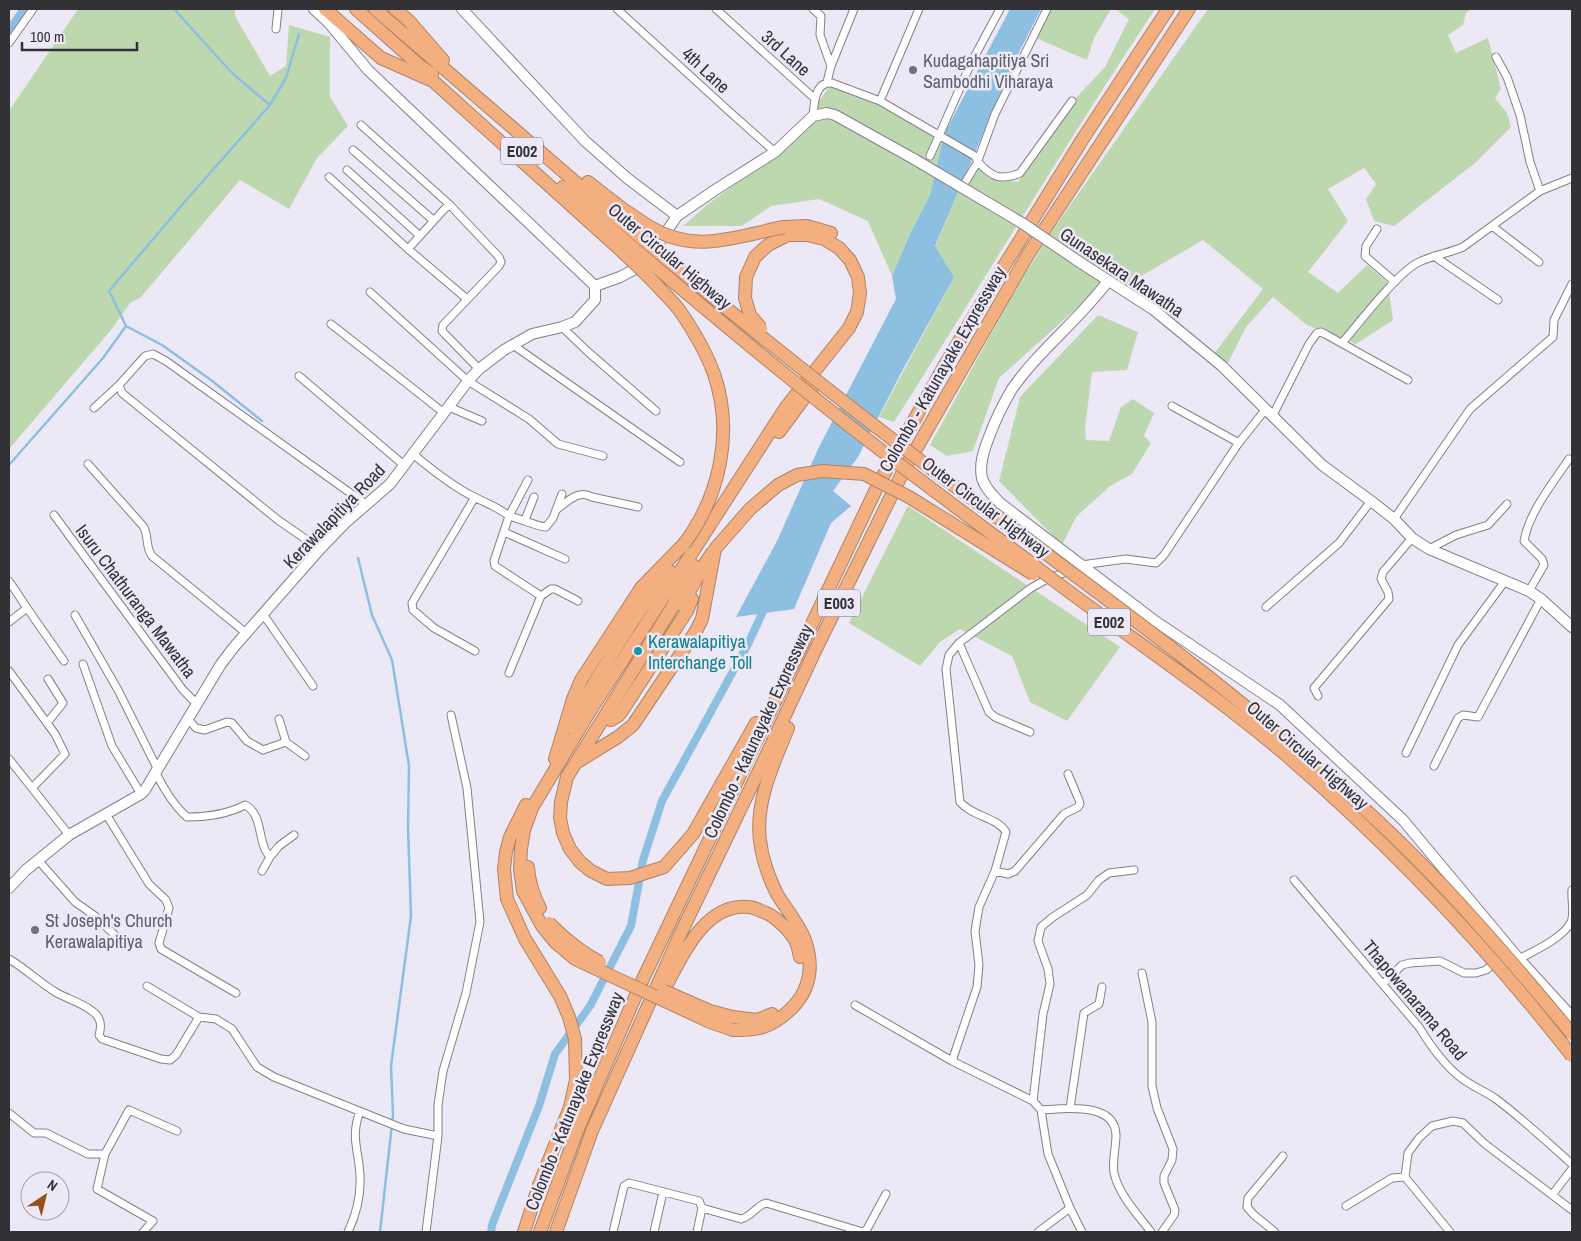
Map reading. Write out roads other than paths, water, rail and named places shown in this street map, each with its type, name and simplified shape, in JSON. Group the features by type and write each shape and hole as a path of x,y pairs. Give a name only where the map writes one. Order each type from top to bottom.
{"highway":[{"path":"325,9 381,58 436,74"},
{"path":"335,9 379,48 436,74"},
{"path":"345,9 389,47 420,66"},
{"name":"Outer Circular Highway","path":"356,9 420,66 436,74"},
{"path":"364,9 436,74"},
{"name":"Outer Circular Highway","path":"375,9 436,74 614,222 704,290 856,412 1190,662 1289,741 1373,816 1441,885 1521,973 1572,1034"},
{"path":"383,9 428,51 436,74"},
{"path":"395,9 446,63 476,91 560,162 614,222 643,271 679,310 706,354 720,394 724,435 716,484 697,527 688,547 532,808 524,830 520,869 523,891 556,943 575,959 710,1022 733,1024 753,1031 780,1020 799,1001 807,986 811,969 804,939 776,892 767,870 760,842 758,822 763,795 775,761 838,604"},
{"name":"Colombo - Katunayake Expressway","path":"540,1232 577,1131 620,1031 879,483 946,363 1077,148 1168,9"},
{"name":"Colombo - Katunayake Expressway","path":"556,1232 592,1131 679,937 905,468 1024,261 1189,9"},
{"path":"546,925 529,877 527,852 530,830 536,814 559,775 785,423 853,333 862,316 866,300 865,281 859,260 847,244 828,232 807,226 784,227 740,238 715,242 699,242 683,241 651,228 614,222"},
{"name":"Outer Circular Highway","path":"614,222 694,300 848,424 1094,612 1182,673 1285,754 1379,840 1472,936 1572,1056"},
{"path":"524,1232 539,1184 570,1107 576,1080 575,1039 569,1017 560,996 525,939 507,899 504,869 506,852 515,827 531,795 554,762 600,685 688,547 786,407 850,328 860,294 858,277 850,260 839,248 824,239 807,235 788,235 768,244 755,258 746,277 745,298 750,315 762,330 856,412"},
{"path":"611,720 715,549 750,509 778,485 797,475 823,471 864,474 909,497 1094,612"},
{"path":"564,745 572,726 572,717 579,699 598,666 645,591 688,547"},
{"path":"554,762 573,699 582,680 641,588 688,547"},
{"path":"576,763 618,737 633,725 696,631 702,619 715,549"},
{"path":"594,733 618,716 655,661 687,611 715,549"},
{"path":"584,750 620,730 639,709 697,618 715,549"},
{"path":"693,565 673,606 567,777 561,802 560,818 563,833 570,849 580,862 592,871 607,879 630,878 664,867 693,834 808,631"},
{"path":"594,733 616,725 628,715 638,702 692,613 698,585"},
{"path":"592,1131 685,950 697,932 712,919 732,908 750,906 774,917 796,942 803,968 800,984 793,996 776,1012 757,1020 733,1024"}],"street":[{"path":"9,43 33,9"},
{"path":"276,29 278,9"},
{"path":"314,9 328,22 368,70 595,286 635,269 650,256 677,216 714,190 776,152 813,116 814,98 823,84 827,82 831,66 854,9"},
{"path":"462,9 585,141 627,178 677,216"},
{"name":"4th Lane","path":"617,9 731,114 776,152"},
{"name":"3rd Lane","path":"716,9 814,98"},
{"path":"813,9 822,12 820,35 831,66"},
{"path":"880,101 919,9"},
{"path":"930,156 943,137 971,63 1000,9"},
{"path":"966,181 995,114 1047,9"},
{"path":"1496,57 1507,77 1520,115 1530,162 1540,191"},
{"path":"827,82 849,88 880,101 943,137 998,177 1014,176 1020,173 1072,101"},
{"name":"Gunasekara Mawatha","path":"813,116 827,113 835,115 914,159 1022,223 1154,310 1222,366 1322,464 1371,501 1412,538 1430,549 1529,591 1541,599 1572,628"},
{"path":"361,126 449,204 499,257 501,262 499,266 443,326 442,331 479,369"},
{"path":"353,150 432,220"},
{"path":"347,170 419,235"},
{"path":"329,177 408,249 467,299"},
{"path":"1342,343 1395,282 1413,266 1434,256 1453,252 1463,247 1540,191 1572,178"},
{"path":"408,249 432,220 449,204"},
{"path":"1492,226 1539,262"},
{"path":"1377,229 1366,246 1365,256 1395,282"},
{"path":"1434,256 1498,300"},
{"path":"1108,281 1095,299 1033,363 1012,390 995,422 982,456 982,478 990,494 1155,621 1280,705 1403,820 1519,959 1572,1018"},
{"path":"1394,520 1470,409 1553,337 1554,320 1572,284"},
{"name":"Kerawalapitiya Road","path":"9,888 38,860 69,835 141,794 157,772 221,664 320,549 344,524 382,493 468,380 504,350 532,334 575,322 594,300 595,286"},
{"path":"370,292 468,380 529,419 558,444 603,456"},
{"path":"330,324 447,410 482,421"},
{"path":"562,327 656,411"},
{"path":"952,1061 977,988 980,965 976,931 979,907 995,871 1006,832 1002,825 967,810 960,802 946,669 949,655 959,643 1031,588 1049,578 1075,569 1080,565 1126,559 1156,563 1164,555 1239,443 1269,413 1317,333 1321,332 1408,380"},
{"path":"512,345 680,462"},
{"path":"94,408 119,385 145,356 153,354 166,361 368,505"},
{"path":"299,376 404,466"},
{"path":"119,385 122,393 278,520 320,549"},
{"path":"1172,406 1239,443"},
{"path":"413,454 439,476 475,497 495,506 509,516 541,527 546,527 553,518 562,494"},
{"path":"1529,591 1544,565 1542,559 1524,541 1525,532 1544,495 1569,459"},
{"path":"88,464 147,532 148,551 152,556 246,633"},
{"path":"528,480 509,516 494,561 495,566 541,596"},
{"path":"556,510 574,496 587,494 592,497 638,507"},
{"path":"475,497 412,604 413,610 434,628 476,651"},
{"path":"525,520 534,497"},
{"path":"1266,607 1339,543 1371,501"},
{"path":"1430,549 1456,535 1488,525 1507,504"},
{"name":"Isuru Chathuranga Mawatha","path":"54,515 183,690 196,704"},
{"path":"504,532 565,559"},
{"path":"1318,696 1314,688 1389,599 1388,592 1381,579 1383,572 1412,538"},
{"path":"9,581 64,661"},
{"path":"1406,753 1458,645 1505,581"},
{"path":"509,673 541,596 551,589 555,589 578,601"},
{"path":"1434,766 1458,718 1463,715 1478,717 1541,599"},
{"path":"9,622 27,608"},
{"path":"263,614 314,686"},
{"path":"75,615 118,690 167,794 179,810 187,817 203,817 245,805 250,807 258,822 264,847 270,857"},
{"path":"959,643 989,712 1030,732"},
{"path":"83,664 112,746 141,794"},
{"path":"9,671 47,722 65,754 32,788"},
{"path":"47,722 63,703 48,679"},
{"path":"426,1232 438,1136 438,1105 443,1071 466,993 480,922 467,788 451,715"},
{"path":"279,718 286,742 305,756"},
{"path":"188,719 196,728 205,730 227,722 232,723 247,741 264,750 286,742"},
{"path":"9,759 69,835"},
{"path":"995,871 1008,874 1015,871 1064,814 1078,807 1080,804 1079,800 1068,774"},
{"path":"106,814 149,884 166,900 169,908 159,943 161,948 236,993"},
{"path":"262,871 279,846 294,836"},
{"path":"38,860 76,902 95,916 121,941"},
{"path":"1033,1101 1043,1014 1050,984 1048,969 1038,941 1041,927 1087,895 1099,880 1109,873 1134,870"},
{"name":"Thapowanarama Road","path":"1294,880 1384,984 1419,1026 1430,1045 1460,1078 1494,1098 1572,1164"},
{"path":"1519,959 1543,947 1564,931 1571,922 1572,890"},
{"path":"1384,984 1402,965 1410,963 1440,961 1464,972 1476,973 1486,970 1511,949"},
{"path":"9,959 56,992 93,1011 101,1022 102,1027 99,1035 102,1039 161,1059 170,1060 176,1055 199,1017"},
{"path":"1142,973 1152,1022 1152,1086 1157,1108 1172,1149 1172,1160 1164,1176 1164,1183 1175,1210 1174,1215 1162,1232"},
{"path":"147,986 199,1017 216,1019 232,1029 257,1067 274,1077 404,1129 438,1136"},
{"path":"1070,1108 1084,1013 1099,1004 1102,987"},
{"path":"855,1005 952,1061 1033,1101 1041,1110 1048,1154 1082,1232"},
{"path":"1041,1110 1087,1108 1102,1114 1112,1121 1116,1133 1114,1173 1122,1192 1151,1232"},
{"path":"143,1232 153,1221 97,1189 105,1154 129,1110 177,1130"},
{"path":"348,1232 356,1213 360,1176 354,1140 355,1124 360,1111"},
{"path":"9,1112 34,1133 46,1133 88,1154 105,1154"},
{"path":"1450,1232 1405,1177 1408,1153 1419,1138 1432,1126 1453,1121 1463,1123 1485,1144 1572,1210"},
{"path":"1275,1232 1248,1208 1248,1198 1283,1156"},
{"path":"1552,1195 1572,1169"},
{"path":"1346,1206 1392,1178 1405,1177"},
{"path":"613,1232 624,1186 629,1183 699,1201 702,1208 697,1232"},
{"path":"654,1232 663,1192"},
{"path":"702,1208 742,1219 747,1218 759,1205 766,1203 863,1232 867,1229 886,1194"},
{"path":"1038,1232 1070,1208"}],"water":[{"path":"1010,9 1041,9 1012,66 935,246 954,277 900,375 858,457 833,491 851,506 831,523 794,609 736,617 777,541 819,447 896,299 892,276 910,234 930,195 944,134"}],"waterway":[{"path":"9,30 24,9"},
{"path":"174,9 233,74 270,105"},
{"path":"9,465 103,358 126,326 109,291 270,105 286,78 299,34"},
{"path":"126,326 162,345 211,380 262,421"},
{"path":"358,558 372,615 392,660 409,766 408,827 411,916 391,1066 393,1115 380,1232"},
{"path":"491,1232 492,1225 539,1106 555,1054 590,1006 631,926 643,860 662,801 748,644 766,605"}],"place":[{"name":"Kudagahapitiya Sri Sambodhi Viharaya","path":"913,70"},
{"name":"Kerawalapitiya Interchange Toll","path":"638,651"},
{"name":"St Joseph's Church Kerawalapitiya","path":"35,930"}]}
